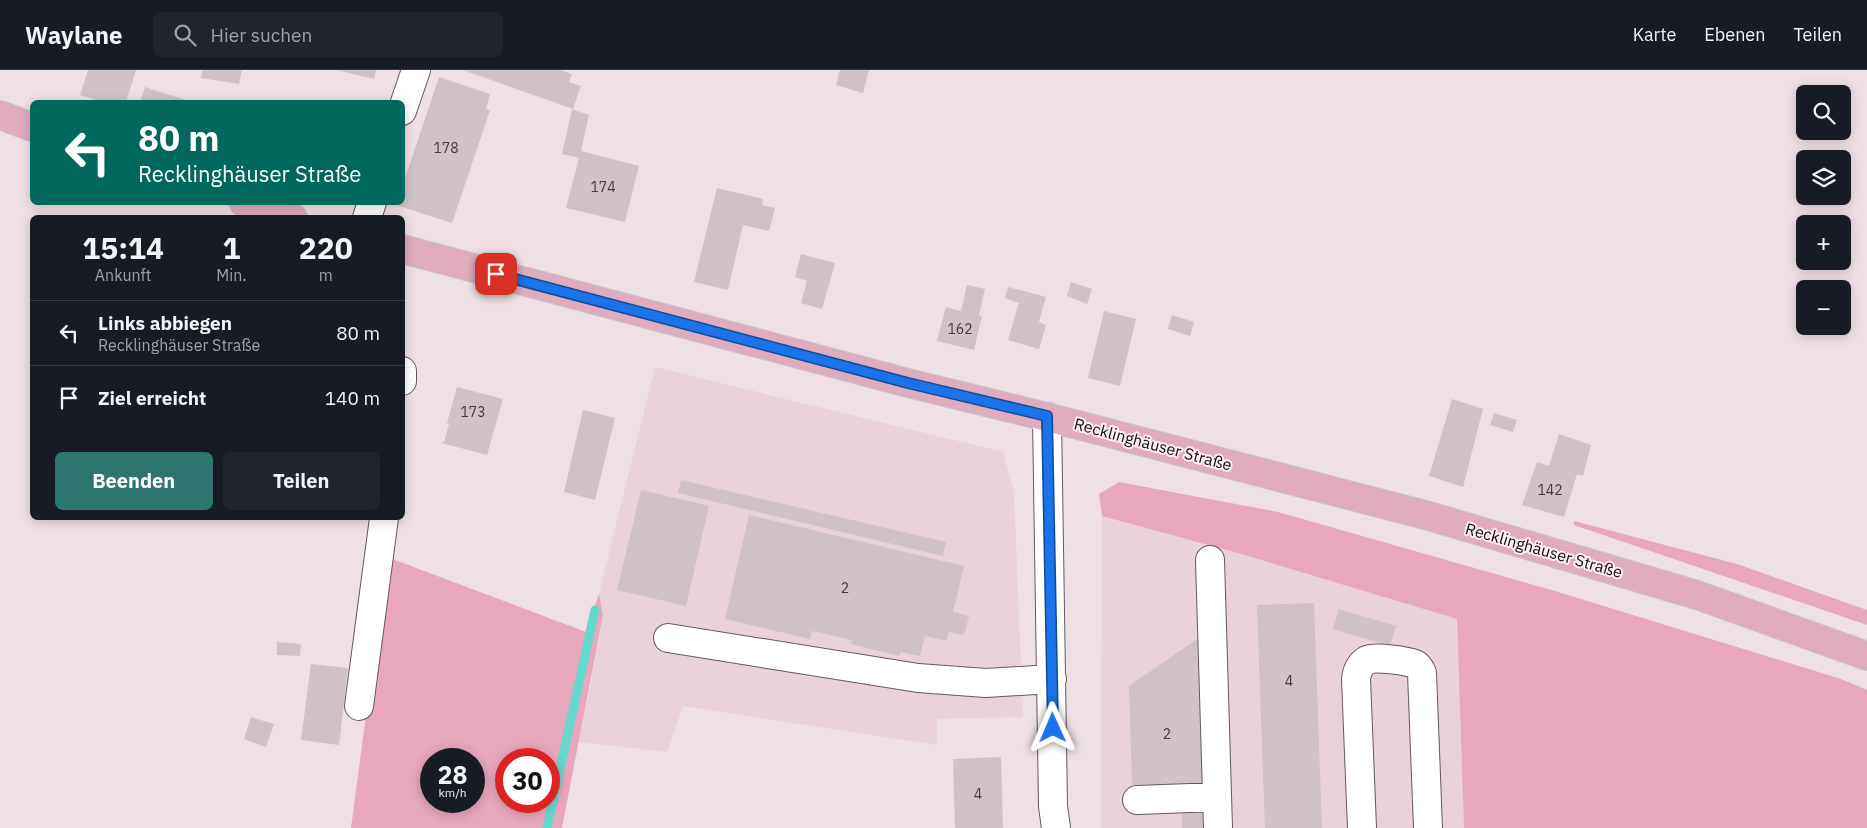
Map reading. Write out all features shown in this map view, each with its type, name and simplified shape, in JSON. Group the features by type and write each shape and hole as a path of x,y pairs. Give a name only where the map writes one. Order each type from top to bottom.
{"main road":[{"path":"0,115 30,126"},
{"path":"252,205 284,215"},
{"name":"Recklinghäuser Straße","path":"405,250 908,383 1047,416 1429,516 1697,595 1867,656"}],"street":[{"path":"405,101 416,70"},
{"path":"1047,416 1053,806 1056,828"},
{"path":"359,706 384,520"},
{"path":"1210,560 1218,828"},
{"path":"668,638 918,678 986,683 1052,679"},
{"path":"1362,828 1356,679 1360,666 1367,660 1374,658 1413,663 1420,667 1422,673 1428,828"},
{"path":"1137,800 1217,797"}],"shaded area":[{"path":"655,367 1003,452 1014,493 1023,717 937,719 937,745 683,706 667,752 578,742 591,684 603,615 599,594"},
{"path":"1119,482 1278,512 1555,591 1841,679 1867,690 1867,828 1464,828 1457,619 1241,554 1102,516 1099,494"},
{"path":"1102,516 1241,554 1457,619 1464,828 1101,828"},
{"path":"1574,521 1737,564 1867,610 1867,625 1574,525"},
{"path":"387,557 586,632 599,594 603,615 562,828 351,828"}],"building":[{"path":"88,70 136,70 127,100 96,100 80,95"},
{"path":"202,70 242,70 239,84 201,78"},
{"path":"336,70 376,70 374,79"},
{"path":"463,70 561,70 572,74 569,82 581,86 573,109"},
{"path":"840,70 869,70 863,93 836,85"},
{"path":"439,77 490,94 486,109 490,110 452,223 396,205 405,205 405,178"},
{"path":"145,87 186,100 141,100"},
{"path":"572,109 589,115 581,151 639,166 625,222 566,208 579,158 562,154"},
{"path":"717,188 763,199 762,205 775,208 769,231 743,225 728,290 694,282"},
{"path":"801,254 835,263 822,309 801,303 807,281 795,277"},
{"path":"1071,282 1092,289 1087,304 1067,296"},
{"path":"967,285 985,289 979,315 982,316 974,350 937,341 946,307 961,311"},
{"path":"1008,287 1046,297 1039,322 1046,325 1039,349 1008,340 1019,303 1005,298"},
{"path":"1104,311 1136,319 1120,386 1088,378"},
{"path":"1172,315 1194,322 1190,336 1168,329"},
{"path":"457,387 503,399 487,455 442,443 444,442 449,424 447,423"},
{"path":"1452,399 1483,409 1463,487 1429,476"},
{"path":"583,410 615,418 595,500 564,492"},
{"path":"1494,413 1517,420 1513,432 1490,425"},
{"path":"1559,434 1591,445 1583,476 1577,474 1564,517 1522,505 1537,462 1549,466"},
{"path":"681,480 946,542 943,556 678,493"},
{"path":"641,490 709,506 686,606 617,590"},
{"path":"749,515 964,566 953,612 969,616 964,635 949,632 946,641 925,636 920,656 900,652 899,656 851,644 852,640 812,631 810,639 725,619"},
{"path":"1314,603 1322,828 1265,828 1257,605"},
{"path":"1339,609 1396,626 1390,646 1333,629"},
{"path":"1200,637 1205,783 1132,785 1129,686"},
{"path":"277,642 301,644 300,656 277,655"},
{"path":"311,664 348,668 339,745 301,740"},
{"path":"251,717 274,724 266,747 244,739"},
{"path":"1001,757 1003,828 955,828 953,759"},
{"path":"1206,812 1206,828 1182,828 1182,813"}],"waterway":[{"path":"547,828 595,610"}],"route":[{"path":"496,274 908,383 1047,416 1053,728"}]}
